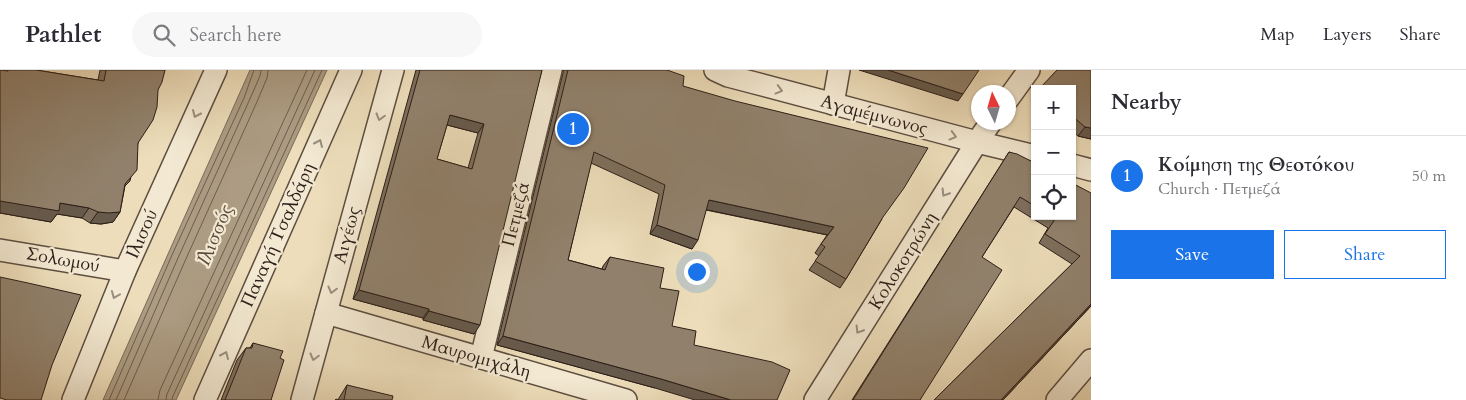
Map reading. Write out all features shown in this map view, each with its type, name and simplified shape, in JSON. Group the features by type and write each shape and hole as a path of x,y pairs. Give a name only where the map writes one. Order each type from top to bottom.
{"street":[{"name":"Ιλισού","path":"73,400 125,271 216,70"},
{"name":"Παναγή Τσαλδάρη","path":"206,400 351,70"},
{"name":"Αιγέως","path":"302,400 393,70"},
{"name":"Πετμεζά","path":"481,358 551,70"},
{"name":"Αγαμέμνωνος","path":"716,70 728,76 751,76 833,104 1031,155"},
{"path":"833,104 839,70"},
{"path":"1016,88 1029,70"},
{"name":"Κολοκοτρώνη","path":"815,400 985,130"},
{"path":"1076,166 1091,170"},
{"name":"Σολωμού","path":"0,250 125,271"},
{"name":"Μαυρομιχάλη","path":"326,314 626,400"},
{"path":"1057,400 1091,360"}],"water":[{"name":"Ιλισσός","path":"250,70 327,70 176,400 103,400"}],"building":[{"path":"0,70 36,70 104,81 106,70 165,70 158,90 157,107 153,120 138,143 137,170 125,184 120,212 98,212 89,208 60,203 59,211 0,201"},
{"path":"420,70 542,70 480,325 359,290","holes":["450,115 484,124 472,169 437,159"]},
{"path":"568,70 667,70 684,76 683,86 735,101 928,148 904,188 883,217 846,279 815,261 825,247 821,244 834,227 709,200 698,240 657,225 665,185 594,152 568,260 605,270 610,257 664,268 660,288 679,291 672,326 696,331 694,345 772,362 790,370 777,400 731,400 503,336"},
{"path":"888,70 979,70 963,94"},
{"path":"1057,70 1091,70 1091,128 1085,127 1076,119 1076,85 1043,85"},
{"path":"1009,152 1031,161 1031,204 1020,197 982,257 1002,270 920,400 853,400"},
{"path":"1076,185 1091,193 1091,304 1001,400 934,400 1080,256 1045,234 1054,220 1076,220"},
{"path":"0,277 81,295 52,365 41,400 7,400 0,398"},
{"path":"253,343 283,351 280,358 284,360 271,400 225,400 246,348 252,348"},
{"path":"347,385 393,396 392,400 344,400"}],"place":[{"name":"Κοίμηση της Θεοτόκου","path":"573,129"}]}
